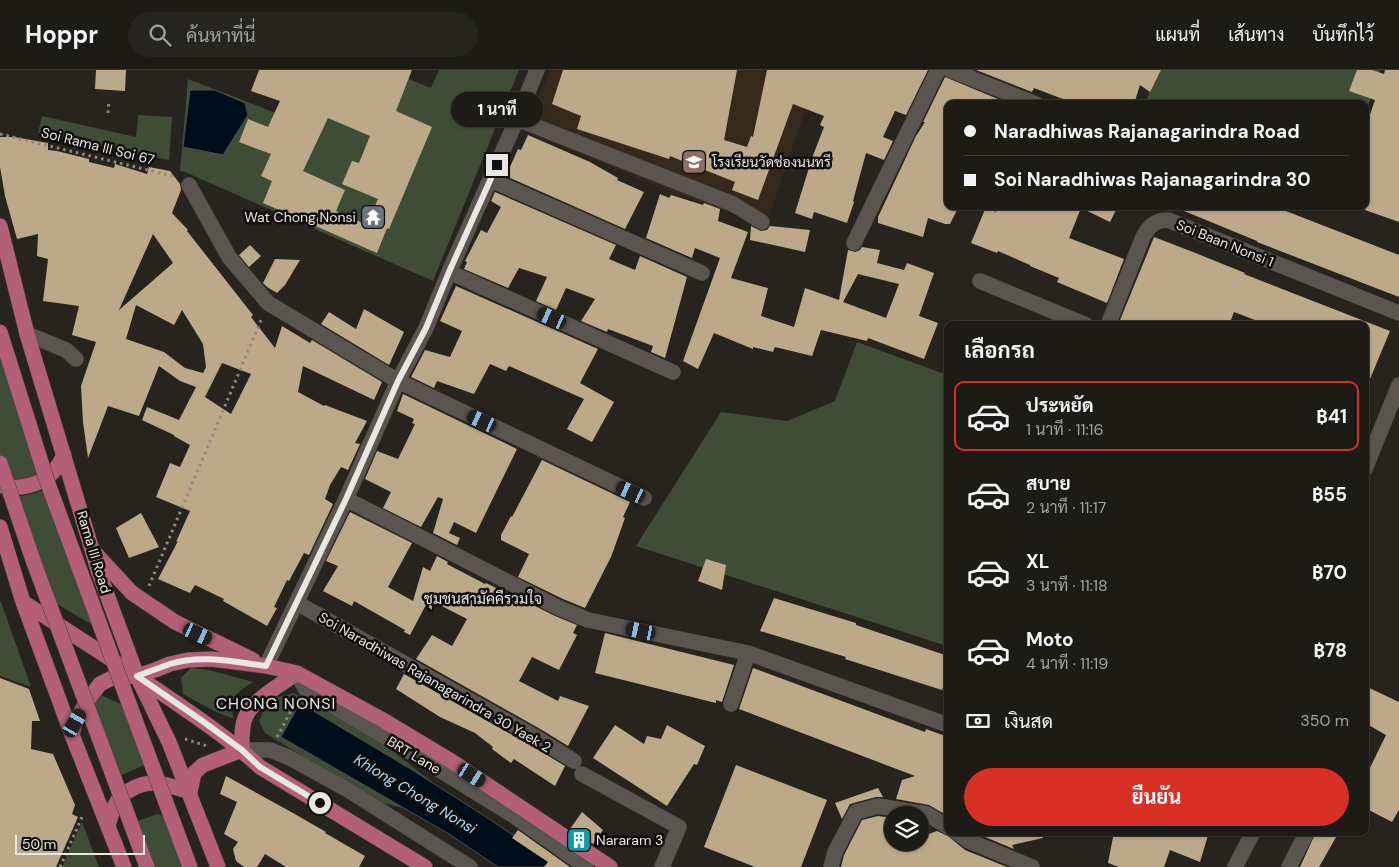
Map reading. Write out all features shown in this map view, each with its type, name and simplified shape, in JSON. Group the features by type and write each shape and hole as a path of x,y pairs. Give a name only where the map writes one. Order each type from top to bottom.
{"main road":[{"name":"Rama III Road","path":"0,226 27,334 99,573 137,676 169,742 218,867"},
{"name":"Rama III Road","path":"0,332 47,480 190,867"},
{"path":"0,485 7,488 32,486 52,473 64,455"},
{"path":"0,463 31,554 147,867"},
{"path":"0,527 5,557 124,867"},
{"path":"94,552 132,593 175,622 266,666"},
{"path":"23,602 201,720 242,750 260,767 425,867"},
{"path":"72,735 75,723 87,701 100,684 114,677 137,676 170,664 188,660 211,659 266,666 297,673 383,720 456,764 610,867"},
{"path":"242,750 242,733 246,715 257,701 297,673"},
{"path":"108,825 118,798 128,791 152,782 190,792 194,773 203,765 242,750"}],"street":[{"path":"266,666 346,499 398,381 426,328 449,272 518,119 537,70"},
{"path":"854,243 938,70"},
{"path":"950,70 1026,100"},
{"path":"518,119 734,204 762,222"},
{"path":"490,180 702,273"},
{"path":"189,185 229,257 268,303 398,381 644,498"},
{"name":"Soi Baan Nonsi 1","path":"1110,321 1143,237 1152,225 1163,220 1168,220 1399,313"},
{"path":"449,272 672,372"},
{"path":"980,281 1076,321"},
{"path":"27,334 66,350 76,359"},
{"path":"1370,441 1399,385"},
{"path":"346,499 559,608 588,620 748,654 944,724"},
{"name":"Soi Naradhiwas Rajanagarindra 30 Yaek 2","path":"297,603 537,738 574,761"},
{"path":"731,704 748,654"},
{"name":"BRT Lane","path":"297,673 306,690 514,816 586,867"},
{"path":"242,750 270,750 288,757 348,790 470,867"},
{"path":"582,774 679,827 662,867"},
{"path":"831,867 835,852 856,812 878,806 927,814 944,825"},
{"path":"962,836 1032,867"},
{"path":"1235,867 1250,836"},
{"path":"1289,867 1305,836"}],"path":[{"path":"108,113 109,100"},
{"name":"Soi Rama III Soi 67","path":"0,134 181,178 189,185"},
{"path":"144,601 268,303"},
{"path":"274,743 297,700"},
{"path":"181,737 210,747"},
{"path":"60,867 82,817"}],"shaded area":[{"name":"โรงเรียนวัดช่องนนทรี","path":"550,70 761,70 813,88 766,225 676,194 525,131"}],"green space":[{"name":"Wat Chong Nonsi","path":"386,70 431,88 439,70 519,70 433,281 180,171 188,79 286,117"},
{"path":"1158,70 1380,70 1369,103 1369,100 1147,100"},
{"path":"138,115 172,117 169,160 38,133 42,116 136,137"},
{"path":"0,330 37,475 19,480 1,479 0,475"},
{"path":"857,342 944,374 944,645 636,546 721,412 787,421 835,401"},
{"path":"56,483 93,606 96,627 45,597 5,496 32,494"},
{"path":"1,602 31,687 0,676"},
{"path":"191,668 209,670 253,682 242,689 235,697 232,706 234,719 216,712 183,694 181,678"},
{"path":"294,693 381,742 441,789 407,809 375,801 265,733 259,721 268,701"},
{"path":"101,695 127,707 151,762 113,779 79,696"},
{"path":"158,814 172,820 189,867 145,867 129,824"},
{"path":"82,822 99,867 62,867"}],"water":[{"path":"190,90 215,90 245,103 248,115 223,155 183,147"},
{"name":"Khlong Chong Nonsi","path":"300,703 409,768 561,867 498,867 449,834 281,737"}],"building":[{"path":"96,70 126,70 125,91 95,89"},
{"path":"259,70 412,70 396,111 432,127 377,253 263,203 272,181 261,176 271,154 239,142 248,119 268,127 280,101 251,91","holes":["328,118 370,136 359,163 352,161 342,184 378,199 367,225 336,211 345,190 303,171"]},
{"name":"โรงเรียนวัดช่องนนทรี","path":"563,70 737,70 724,140 747,147 751,136 753,137 767,70 928,70 906,115 895,111 883,137 893,141 884,160 866,153 847,223 814,212 812,219 795,213 824,127 820,125 824,116 793,104 758,200 732,190 735,182 670,156 669,159 577,129 581,116 552,104"},
{"path":"976,70 1161,70 1150,92 1140,85 1135,100 1066,100 1034,88 1032,92"},
{"path":"1357,70 1372,70 1384,74 1385,70 1399,70 1399,222 1365,210 1369,210 1369,117 1375,100 1349,91"},
{"path":"945,77 1000,100 944,100 944,210 957,210 950,224 928,218 923,237 878,223 878,217 916,136 925,122 923,122"},
{"path":"528,135 590,162 618,178 617,180 644,192 625,229 506,176 518,149 521,150"},
{"path":"0,137 14,137 48,143 48,150 89,159 89,162 114,168 115,164 147,174 149,167 170,171 180,184 181,190 172,213 188,230 253,315 251,317 275,348 282,326 310,343 312,340 382,382 374,400 303,366 298,392 324,406 367,421 355,443 360,444 348,470 341,467 330,485 325,499 333,504 309,555 304,553 289,581 287,580 274,607 277,608 267,626 223,601 224,599 195,585 190,593 158,579 178,541 176,542 190,511 156,497 170,463 180,467 190,445 142,420 147,407 179,420 196,387 180,381 159,366 139,416 108,406 88,458 81,386 96,342 72,335 79,306 43,301 48,259 37,256 38,234 17,239 5,196 0,167","holes":["153,234 173,263 119,310","136,305 174,325 182,310 203,344 206,367 203,373 185,368 164,352 126,339","222,363 251,374 231,414 205,397"]},
{"path":"495,192 616,245 609,259 635,270 640,256 687,277 665,358 651,352 653,346 608,329 607,332 581,321 595,299 566,288 556,310 536,301 547,277 519,268 508,288 464,269 467,262 465,261 481,230 487,233 501,207 491,201"},
{"path":"660,194 669,198 671,195 703,205 704,203 720,209 718,221 748,232 731,278 768,288 761,316 794,327 805,288 839,300 848,250 855,252 862,247 880,250 877,263 904,270 907,263 934,273 919,316 938,323 924,359 868,338 867,341 821,330 812,356 775,347 773,352 753,347 753,349 714,333 698,369 683,361 720,258 695,248 692,258 646,238","holes":["858,274 899,284 886,318 843,302"]},
{"path":"985,210 996,212 996,210 1080,210 1069,238 1124,259 1107,303 1057,282 1059,278 1030,265 998,251 997,253 971,243"},
{"path":"1085,210 1116,210 1110,222"},
{"path":"1182,210 1283,210 1399,255 1399,297 1257,242"},
{"path":"751,226 761,231 767,230 770,226 810,230 805,252 750,240"},
{"path":"1154,237 1364,321 1258,321 1234,312 1231,321 1120,321"},
{"path":"250,245 261,256 249,267 239,255"},
{"path":"275,259 300,260 285,285 277,293 263,283"},
{"path":"456,286 598,349 580,383 614,402 592,442 567,429 584,399 509,366 506,371 490,364 474,394 437,381 434,388 411,377 425,350 450,357 462,331 440,321"},
{"path":"364,309 404,332 389,365 321,324 329,312 356,329"},
{"path":"1369,323 1390,331 1369,381"},
{"path":"403,394 517,449 476,533 454,522 449,533 460,538 457,545 433,533 443,499 438,497 421,527 383,508 391,492 365,479 377,451 398,459 415,424 412,423 414,419 397,411"},
{"path":"542,460 630,502 623,517 625,518 611,557 585,608 518,577 529,554 501,540 501,535"},
{"path":"350,512 412,543 388,587 413,601 423,567 430,571 437,556 448,562 447,564 485,584 577,625 573,633 577,635 559,670 532,657 519,681 558,701 560,696 589,706 568,746 416,659 432,635 452,646 467,619 430,600 410,635 404,632 405,630 354,601 352,606 323,591 338,566 326,561"},
{"path":"141,513 159,547 129,558 116,528"},
{"path":"706,559 726,565 722,590 698,581"},
{"path":"774,598 856,623 856,625 944,655 944,685 942,690 845,659 846,657 760,631"},
{"path":"605,633 734,665 722,702 716,700 716,703 595,673"},
{"path":"753,668 925,732 926,729 944,736 944,814 929,805 896,799 902,780 915,776 739,709"},
{"path":"404,674 565,766 555,786 514,759 511,763 475,733 440,717 396,689"},
{"path":"0,678 29,689 40,721 32,721 31,749 53,754 75,805 72,814 78,817 56,867 0,867"},
{"path":"1369,688 1399,702 1399,810 1392,822 1369,810 1369,770 1386,735 1369,725"},
{"path":"615,725 644,744 647,736 661,739 667,725 705,746 697,765 694,764 667,806 593,758"},
{"path":"736,765 827,800 801,867 755,867 704,847"},
{"path":"226,776 365,856 359,867 286,867 265,854 257,867 244,867 236,861 233,849 238,842 224,834 237,802 220,794"},
{"path":"878,788 883,797 850,804 842,819 835,803"},
{"path":"582,812 603,830 593,844 570,829"},
{"path":"878,816 884,817 884,851 929,851 929,834 937,831 944,836 948,836 965,850 1007,867 841,867 844,855 862,820"},
{"path":"518,830 570,867 544,867 548,862 512,838"},
{"path":"983,836 1043,836 1043,838 1012,845 1014,849"},
{"path":"1113,836 1208,836 1200,862 1170,850 1164,867 1119,867 1108,863"},
{"path":"1314,836 1337,836 1319,867 1300,867"}],"place":[{"name":"โรงเรียนวัดช่องนนทรี","path":"694,162"},
{"name":"Wat Chong Nonsi","path":"373,217"},
{"name":"Nararam 3","path":"579,840"}],"district":[{"name":"ชุมชนสามัคคีรวมใจ","path":"483,599"},
{"name":"CHONG NONSI","path":"276,703"}],"route":[{"path":"320,803 260,767 242,750 137,676 170,664 188,660 211,659 266,666 346,499 398,381 426,328 497,165"}]}
